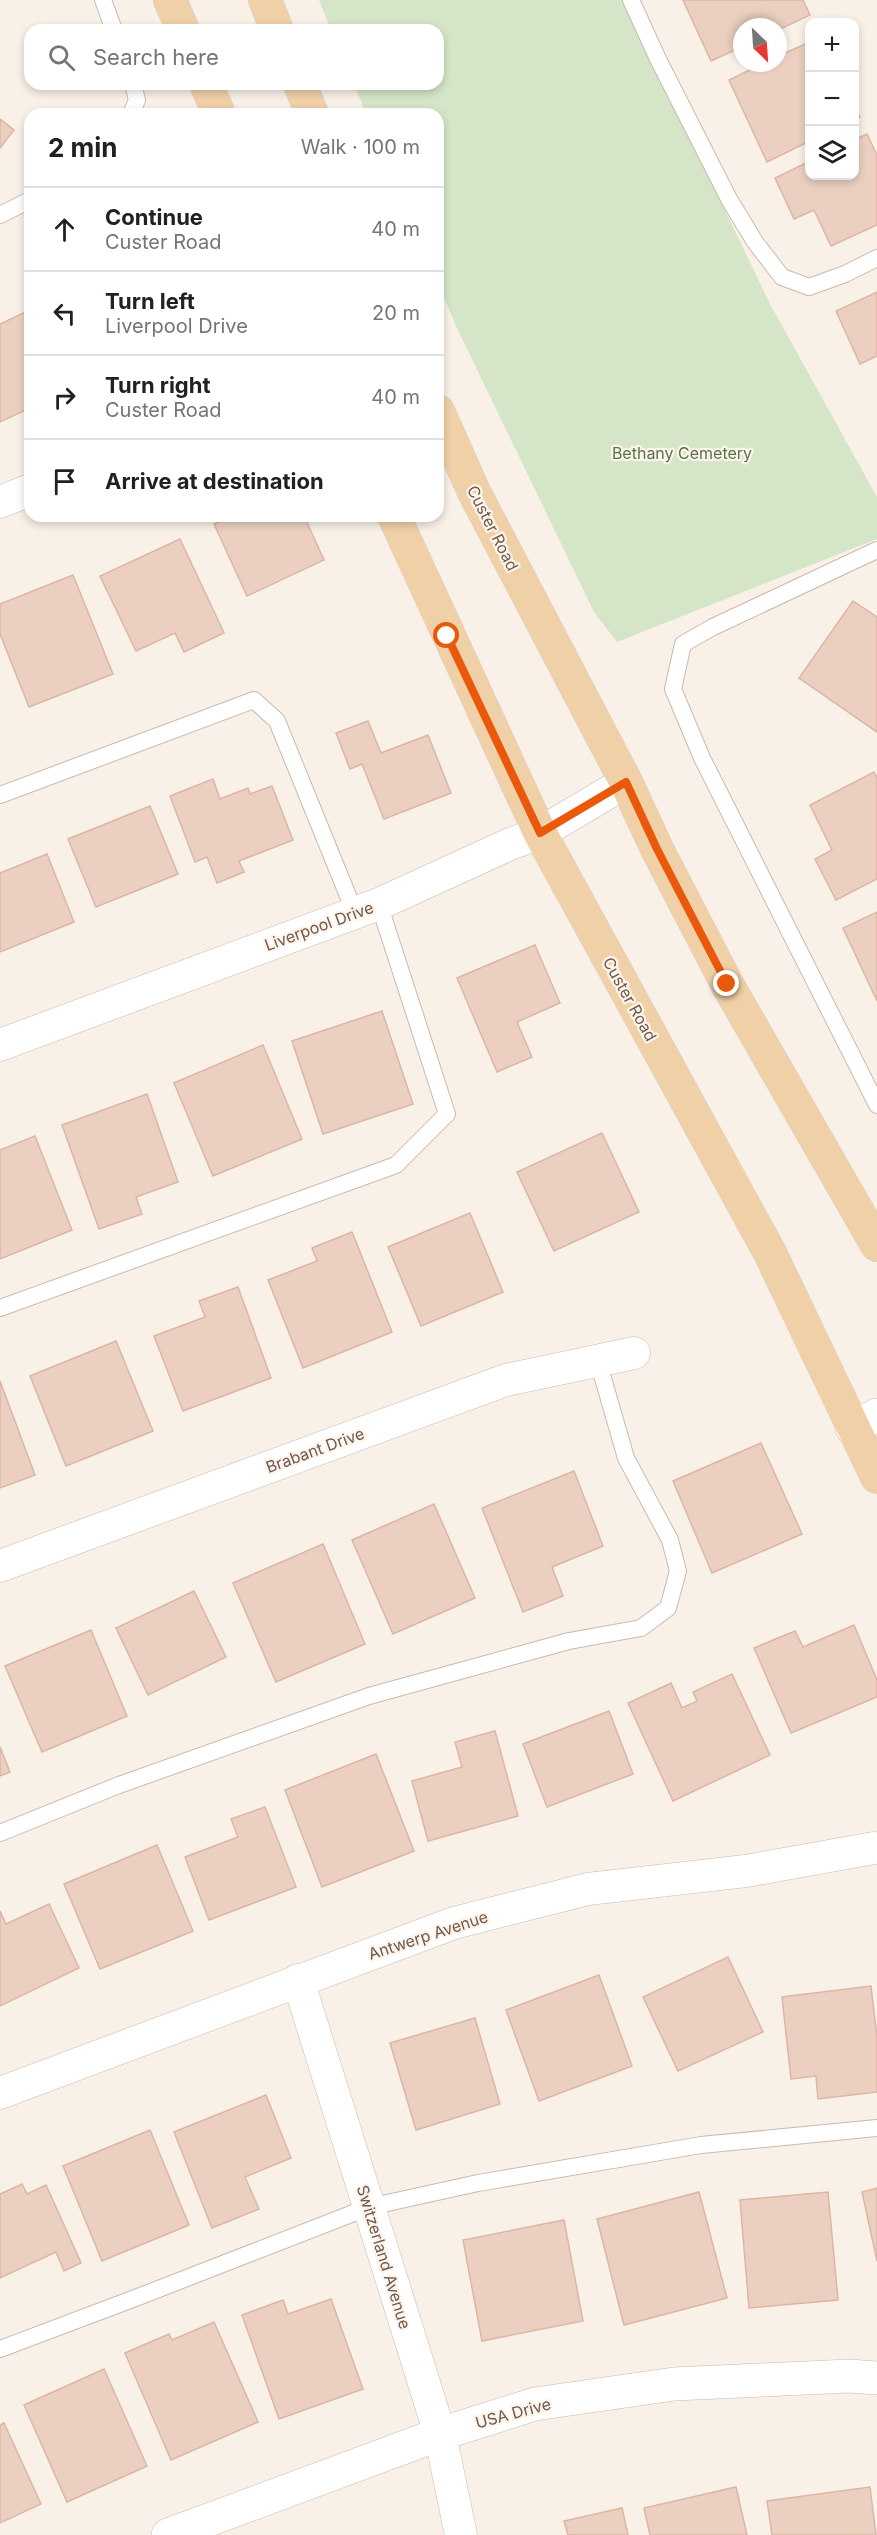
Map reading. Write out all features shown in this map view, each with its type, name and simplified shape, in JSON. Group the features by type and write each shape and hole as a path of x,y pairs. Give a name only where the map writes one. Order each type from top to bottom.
{"main road":[{"path":"170,0 180,24"},
{"path":"265,0 275,24"},
{"path":"209,90 216,108"},
{"path":"302,90 310,108"},
{"name":"Custer Road","path":"444,424 474,492 626,782 657,849 727,984 877,1245"},
{"name":"Custer Road","path":"397,522 540,833 770,1253 865,1421 877,1477"}],"street":[{"path":"0,502 24,492"},
{"name":"Liverpool Drive","path":"0,1045 367,908 510,844 540,833 626,782"},
{"name":"Brabant Drive","path":"0,1566 506,1380 634,1353"},
{"name":"Antwerp Avenue","path":"0,2093 454,1923 588,1889 746,1871 874,1848"},
{"name":"Switzerland Avenue","path":"298,1980 440,2434 461,2535"},
{"name":"USA Drive","path":"168,2535 221,2526 440,2434 535,2404 674,2384 849,2376 877,2378"}],"lane":[{"path":"103,0 112,24"},
{"path":"631,0 658,59 729,199 754,242 782,277 809,287 845,274 877,258"},
{"path":"134,90 137,100 134,108"},
{"path":"0,215 24,203"},
{"path":"877,550 713,627 683,644 673,689 702,758 877,1105"},
{"path":"0,795 254,700 277,721 367,908 447,1114 396,1165 0,1308"},
{"path":"0,1833 119,1785 369,1696 569,1641 641,1628 668,1608 678,1571 670,1540 626,1458 598,1360"},
{"path":"0,2349 369,2206 477,2183 701,2145 877,2128"}],"green space":[{"name":"Bethany Cemetery","path":"319,0 624,0 770,304 877,497 877,539 617,642 594,612 444,298 444,108 364,108 356,90 444,90 444,24 329,24"}],"building":[{"path":"683,0 803,0 810,15 787,26 787,18 733,18 733,51 711,61"},
{"path":"805,44 805,143 767,162 729,80 745,72 787,72 787,52"},
{"path":"0,119 14,130 0,148"},
{"path":"867,134 877,155 877,225 831,246 814,210 794,219 775,178 805,163 805,180 859,180 859,138"},
{"path":"877,292 877,356 860,364 836,311"},
{"path":"24,313 24,411 0,422 0,324"},
{"path":"218,522 307,522 324,560 247,596 214,524"},
{"path":"180,539 224,633 184,652 175,633 136,651 100,576"},
{"path":"73,575 113,674 29,707 0,634 0,604"},
{"path":"853,601 877,617 877,732 799,678"},
{"path":"368,721 381,753 428,735 451,793 384,819 362,764 350,769 336,733"},
{"path":"874,772 877,778 877,879 836,900 815,859 832,850 810,805"},
{"path":"213,779 220,799 248,788 250,794 272,786 293,840 239,861 244,872 217,883 207,857 195,862 170,796"},
{"path":"150,806 178,874 96,907 68,839"},
{"path":"47,854 74,922 0,952 0,873"},
{"path":"877,912 877,1001 843,928"},
{"path":"535,945 560,1003 517,1022 532,1057 497,1072 457,978"},
{"path":"382,1011 413,1104 323,1134 292,1041"},
{"path":"263,1045 302,1139 213,1176 174,1083"},
{"path":"147,1094 178,1182 136,1197 142,1214 99,1229 62,1125"},
{"path":"602,1133 639,1212 554,1251 517,1172"},
{"path":"35,1136 72,1230 0,1259 0,1150"},
{"path":"470,1213 503,1292 421,1326 388,1247"},
{"path":"352,1232 392,1332 303,1368 268,1280 317,1261 312,1248"},
{"path":"238,1287 271,1378 183,1411 154,1336 205,1317 199,1301"},
{"path":"116,1341 153,1431 66,1466 30,1376"},
{"path":"0,1381 35,1475 0,1488"},
{"path":"761,1443 802,1534 712,1573 673,1481"},
{"path":"574,1471 603,1546 552,1567 563,1596 523,1612 482,1508"},
{"path":"434,1504 475,1598 393,1634 352,1540"},
{"path":"323,1544 365,1644 276,1682 233,1583"},
{"path":"194,1591 226,1657 148,1695 116,1628"},
{"path":"854,1625 877,1680 877,1697 791,1733 754,1648 795,1631 803,1647"},
{"path":"91,1630 127,1716 42,1752 5,1666"},
{"path":"732,1674 770,1755 673,1801 628,1703 671,1683 682,1708 697,1701 693,1692"},
{"path":"609,1711 633,1774 547,1807 523,1744"},
{"path":"495,1731 518,1816 428,1841 412,1781 462,1767 455,1742"},
{"path":"0,1747 10,1772 0,1776"},
{"path":"376,1754 414,1851 322,1887 285,1790"},
{"path":"265,1807 296,1887 209,1920 185,1857 238,1837 231,1819"},
{"path":"157,1845 193,1931 100,1969 64,1884"},
{"path":"49,1904 79,1968 0,2006 0,1911 6,1924"},
{"path":"728,1957 763,2032 678,2071 643,1997"},
{"path":"599,1975 632,2066 539,2101 506,2010"},
{"path":"871,1986 877,2038 877,2092 818,2099 816,2076 791,2079 782,1997"},
{"path":"475,2018 500,2104 416,2130 390,2043"},
{"path":"266,2095 291,2158 245,2177 259,2209 212,2228 174,2132"},
{"path":"150,2130 189,2225 102,2261 63,2166"},
{"path":"22,2184 27,2194 46,2185 81,2263 64,2271 56,2252 0,2278 0,2194"},
{"path":"877,2188 877,2261 862,2192"},
{"path":"699,2192 727,2298 624,2325 597,2219"},
{"path":"828,2192 838,2300 749,2308 740,2200"},
{"path":"564,2220 583,2321 482,2341 463,2240"},
{"path":"331,2299 363,2389 279,2419 242,2315 283,2300 288,2314"},
{"path":"214,2322 258,2422 171,2460 125,2353 169,2334 172,2340"},
{"path":"104,2369 147,2466 67,2502 24,2405"},
{"path":"4,2423 41,2504 0,2523 0,2425"},
{"path":"736,2487 747,2535 650,2535 644,2508"},
{"path":"870,2487 876,2535 772,2535 767,2501"},
{"path":"622,2508 628,2535 568,2535 564,2521"}],"route":[{"path":"447,636 540,833 626,782 657,849 727,984"}]}
